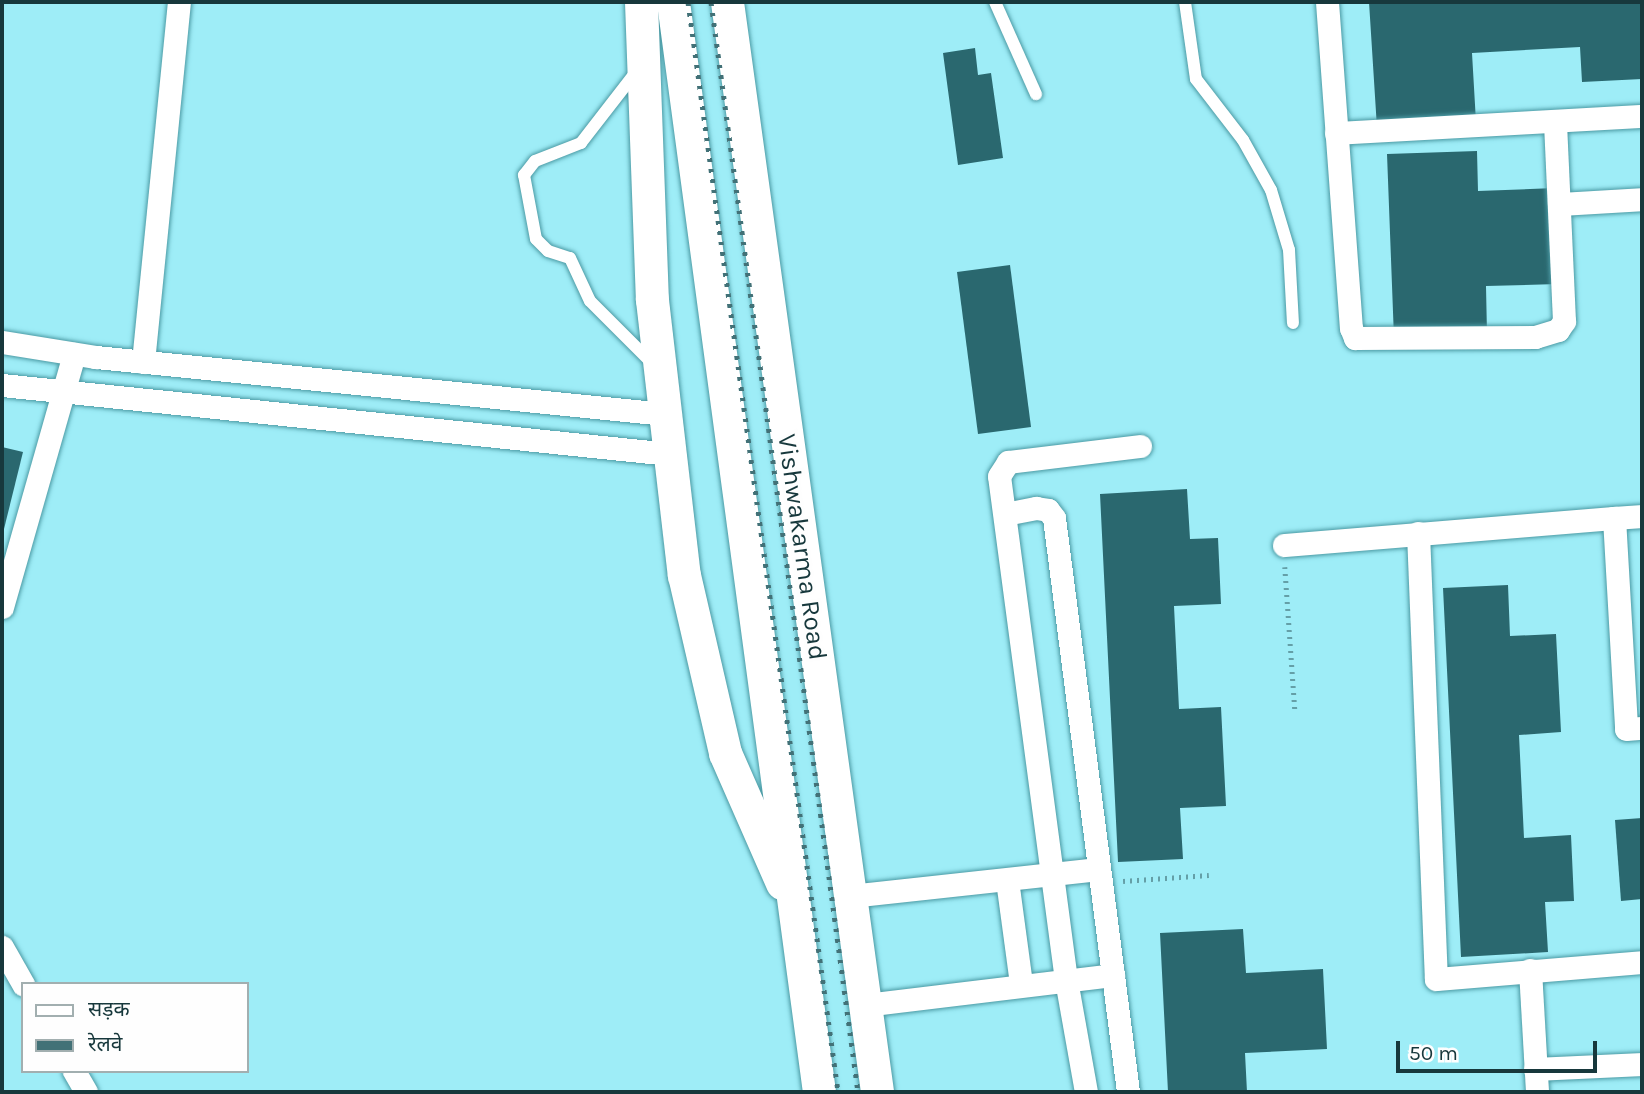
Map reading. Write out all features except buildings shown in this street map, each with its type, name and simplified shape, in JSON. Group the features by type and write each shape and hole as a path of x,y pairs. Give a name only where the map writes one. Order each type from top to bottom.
{"main road":[{"path":"641,2 652,300 684,575 725,753 797,918"},
{"name":"Vishwakarma Road","path":"673,2 739,477 819,1092"},
{"name":"Vishwakarma Road","path":"727,2 877,1092"},
{"path":"739,477 791,473"},
{"path":"745,523 799,521"}],"street":[{"path":"143,362 179,2"},
{"path":"1327,2 1351,328 1359,339 1535,337 1558,330 1564,321 1555,121"},
{"path":"1336,133 1642,116"},
{"path":"1559,204 1642,199"},
{"path":"2,342 143,362 665,414"},
{"path":"2,607 74,354"},
{"path":"2,385 670,454"},
{"path":"1086,1092 1066,980 999,476 1008,462 1140,446"},
{"path":"1005,514 1036,508 1048,510 1055,518 1128,1092"},
{"path":"1284,545 1642,516"},
{"path":"1614,519 1626,729 1642,728"},
{"path":"1418,533 1436,979 1642,962"},
{"path":"850,896 1052,875 1100,876"},
{"path":"1007,880 1021,984"},
{"path":"2,947 22,982"},
{"path":"1530,970 1536,1081 1642,1064"},
{"path":"865,1005 1021,984 1113,975"},
{"path":"75,1073 86,1092"}],"lane":[{"path":"995,2 1036,94"},
{"path":"1185,2 1196,79 1243,140 1270,190 1289,250 1293,323"},
{"path":"644,60 581,143 535,161 524,176 536,239 548,251 570,258 590,301 660,371"}],"path":[{"path":"1284,545 1295,711"},
{"path":"1100,876 1209,875"}],"railway":[{"path":"688,2 838,1092"},
{"path":"711,2 858,1092"}]}
